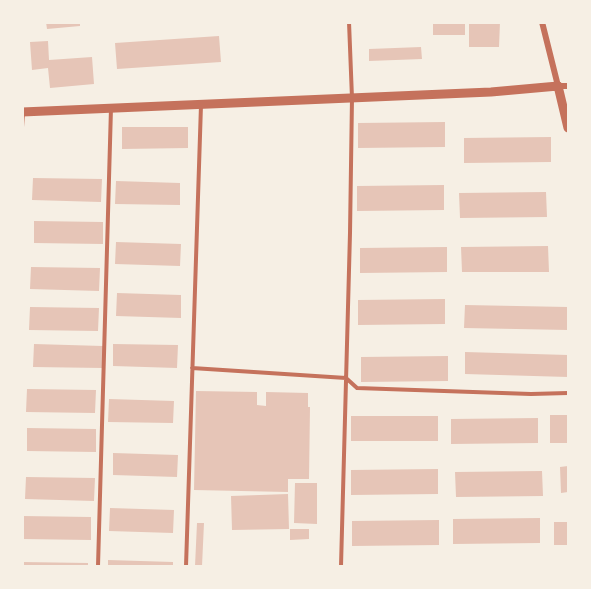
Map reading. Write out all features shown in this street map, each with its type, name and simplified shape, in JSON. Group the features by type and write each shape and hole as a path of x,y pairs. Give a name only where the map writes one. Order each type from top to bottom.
{"street":[{"path":"542,22 568,128"},
{"path":"22,104 23,112 491,93 568,86"}],"lane":[{"path":"341,567 352,98 350,22"},
{"path":"186,567 201,104"},
{"path":"98,567 111,108"},
{"path":"22,127 23,112"},
{"path":"192,368 346,378 357,388 531,394 568,393"}],"building":[{"path":"46,22 80,22 80,26 47,29"},
{"path":"433,22 465,22 465,35 433,35"},
{"path":"469,22 500,22 499,47 469,47"},
{"path":"219,36 221,62 117,69 115,43"},
{"path":"48,41 49,60 92,57 94,84 50,88 48,68 32,70 30,42"},
{"path":"421,47 422,59 369,61 369,49"},
{"path":"445,122 445,147 358,148 358,123"},
{"path":"122,127 188,127 188,148 122,149"},
{"path":"551,137 551,162 464,163 464,138"},
{"path":"33,178 102,179 101,202 32,200"},
{"path":"116,181 180,183 180,205 115,204"},
{"path":"444,185 444,210 357,211 357,186"},
{"path":"546,192 547,217 460,218 459,193"},
{"path":"34,221 103,222 103,244 34,243"},
{"path":"116,242 181,244 180,266 115,264"},
{"path":"548,246 549,272 462,272 461,247"},
{"path":"447,247 447,272 360,273 360,248"},
{"path":"31,267 100,268 99,291 30,289"},
{"path":"117,293 181,295 181,318 116,316"},
{"path":"445,299 445,324 358,325 358,300"},
{"path":"465,305 568,307 568,330 464,328"},
{"path":"30,307 99,308 98,331 29,330"},
{"path":"34,344 103,346 103,368 33,367"},
{"path":"113,344 178,345 177,368 113,366"},
{"path":"465,352 568,355 568,377 465,374"},
{"path":"448,356 448,381 361,382 361,357"},
{"path":"27,389 96,390 95,413 26,412"},
{"path":"196,391 257,392 257,405 266,406 266,392 308,393 308,407 310,407 309,479 288,479 288,492 194,490"},
{"path":"109,399 174,401 173,423 108,422"},
{"path":"550,415 568,415 568,443 550,443"},
{"path":"351,416 438,416 438,441 351,441"},
{"path":"538,418 538,443 451,444 451,419"},
{"path":"27,428 96,429 96,452 27,451"},
{"path":"113,453 178,455 177,477 113,475"},
{"path":"568,466 568,492 561,493 560,467"},
{"path":"438,469 438,494 351,495 351,470"},
{"path":"542,471 543,496 456,497 455,472"},
{"path":"26,477 95,478 94,501 25,499"},
{"path":"295,483 317,483 317,524 294,523"},
{"path":"288,494 289,529 232,530 231,496"},
{"path":"110,508 174,510 173,533 109,531"},
{"path":"22,516 91,517 91,540 22,539"},
{"path":"540,518 540,543 453,544 453,519"},
{"path":"439,520 439,545 352,546 352,521"},
{"path":"554,522 568,522 568,545 554,545"},
{"path":"197,523 204,523 202,566 195,566"},
{"path":"290,529 309,529 309,539 290,540"},
{"path":"108,560 173,562 173,566 108,566"},
{"path":"22,562 88,563 88,566 22,566"}]}
